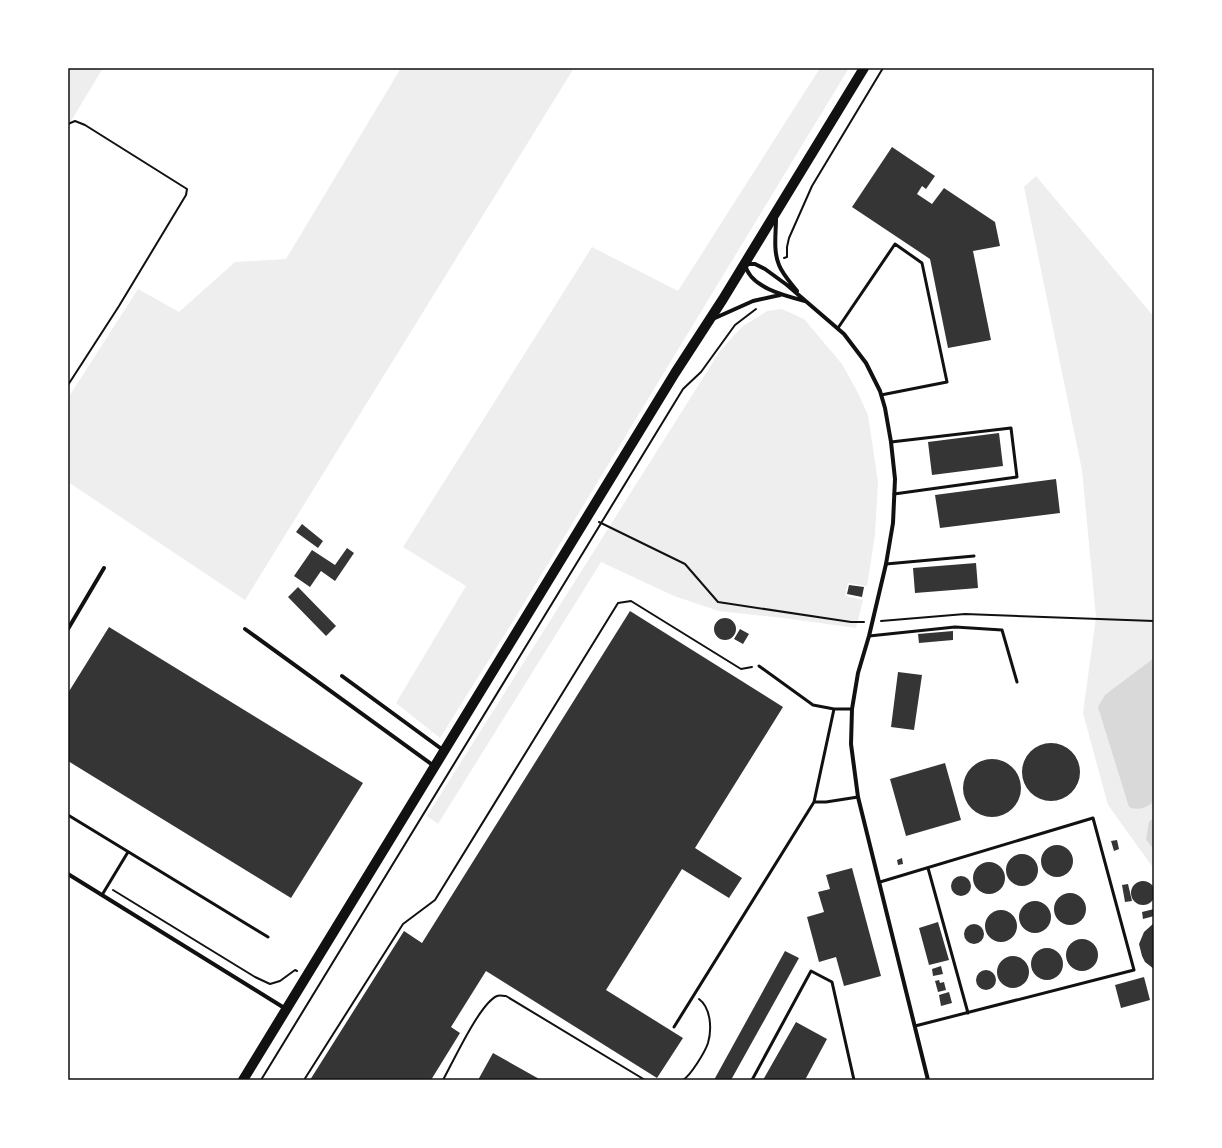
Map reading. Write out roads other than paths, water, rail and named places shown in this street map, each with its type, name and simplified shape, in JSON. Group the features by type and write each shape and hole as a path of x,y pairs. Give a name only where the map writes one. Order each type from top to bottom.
{"main road":[{"path":"243,1080 675,373 776,214 864,68"}],"street":[{"path":"776,214 776,250 780,267 788,281 805,301"},
{"path":"805,301 780,295 757,282 751,277 745,264 755,264 765,269 788,285 838,328 850,341 866,363 881,395 891,442 895,479 893,523 886,564 869,636 858,673 852,709 851,744 858,797 916,1026 928,1080"},
{"path":"710,320 728,310 753,301 780,295"},
{"path":"68,629 104,568"},
{"path":"245,629 435,766"},
{"path":"342,676 444,751"},
{"path":"68,874 286,1009"}],"lane":[{"path":"838,328 895,244 922,263 947,382 881,395"},
{"path":"891,442 1011,428 1017,477 894,494"},
{"path":"886,564 974,556"},
{"path":"869,636 955,627 1002,630 1017,682"},
{"path":"759,666 813,704 834,709 852,709"},
{"path":"674,1026 814,802 834,709"},
{"path":"814,802 826,802 858,797"},
{"path":"68,815 268,937"},
{"path":"880,882 1093,818 1134,970 916,1026"},
{"path":"102,895 128,852"},
{"path":"928,868 968,1013"},
{"path":"752,1080 811,971 832,982 854,1080"}]}
